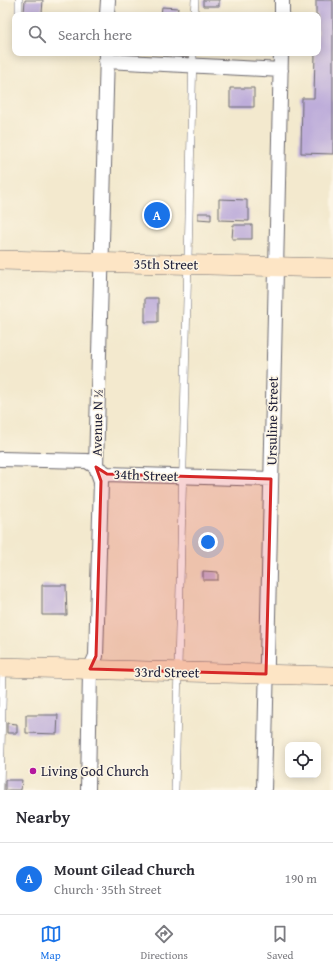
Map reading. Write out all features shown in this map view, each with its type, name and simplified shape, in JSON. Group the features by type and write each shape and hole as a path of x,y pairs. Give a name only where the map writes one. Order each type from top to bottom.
{"street":[{"path":"108,0 108,12"},
{"path":"282,0 282,12"},
{"name":"Ursuline Street","path":"264,790 281,56"},
{"path":"106,57 193,59 281,70"},
{"name":"Avenue N ½","path":"88,790 90,670 96,656 102,481 96,467 106,57"},
{"name":"35th Street","path":"0,260 333,268"},
{"name":"34th Street","path":"0,459 88,461 107,474 271,480"},
{"name":"33rd Street","path":"1,668 333,676"}],"lane":[{"path":"19,0 19,12"},
{"path":"194,12 195,0"},
{"path":"175,790 193,59"},
{"path":"0,790 1,668"}],"highlighted area":[{"path":"96,467 107,474 271,479 266,674 90,669 96,656 101,481"}],"building":[{"path":"25,0 43,0 42,12 24,12"},
{"path":"203,0 219,0 219,6 203,6"},
{"path":"316,0 333,0 333,154 301,153 302,98 314,98 315,56 321,56 321,12 316,12"},
{"path":"162,7 178,8 177,12 161,12"},
{"path":"230,88 254,88 254,107 230,107"},
{"path":"219,199 247,200 249,221 219,220"},
{"path":"198,213 211,213 211,220 198,219"},
{"path":"233,225 252,225 252,239 232,239"},
{"path":"145,298 158,298 158,322 145,322"},
{"path":"203,571 218,572 218,580 203,580"},
{"path":"42,585 66,585 67,615 42,615"},
{"path":"26,715 58,715 57,734 26,733"},
{"path":"7,723 17,724 17,733 7,733"},
{"path":"5,780 22,780 21,790 5,790"}],"place":[{"name":"Mount Gilead Church","path":"157,215"},
{"name":"Living God Church","path":"33,771"}]}
